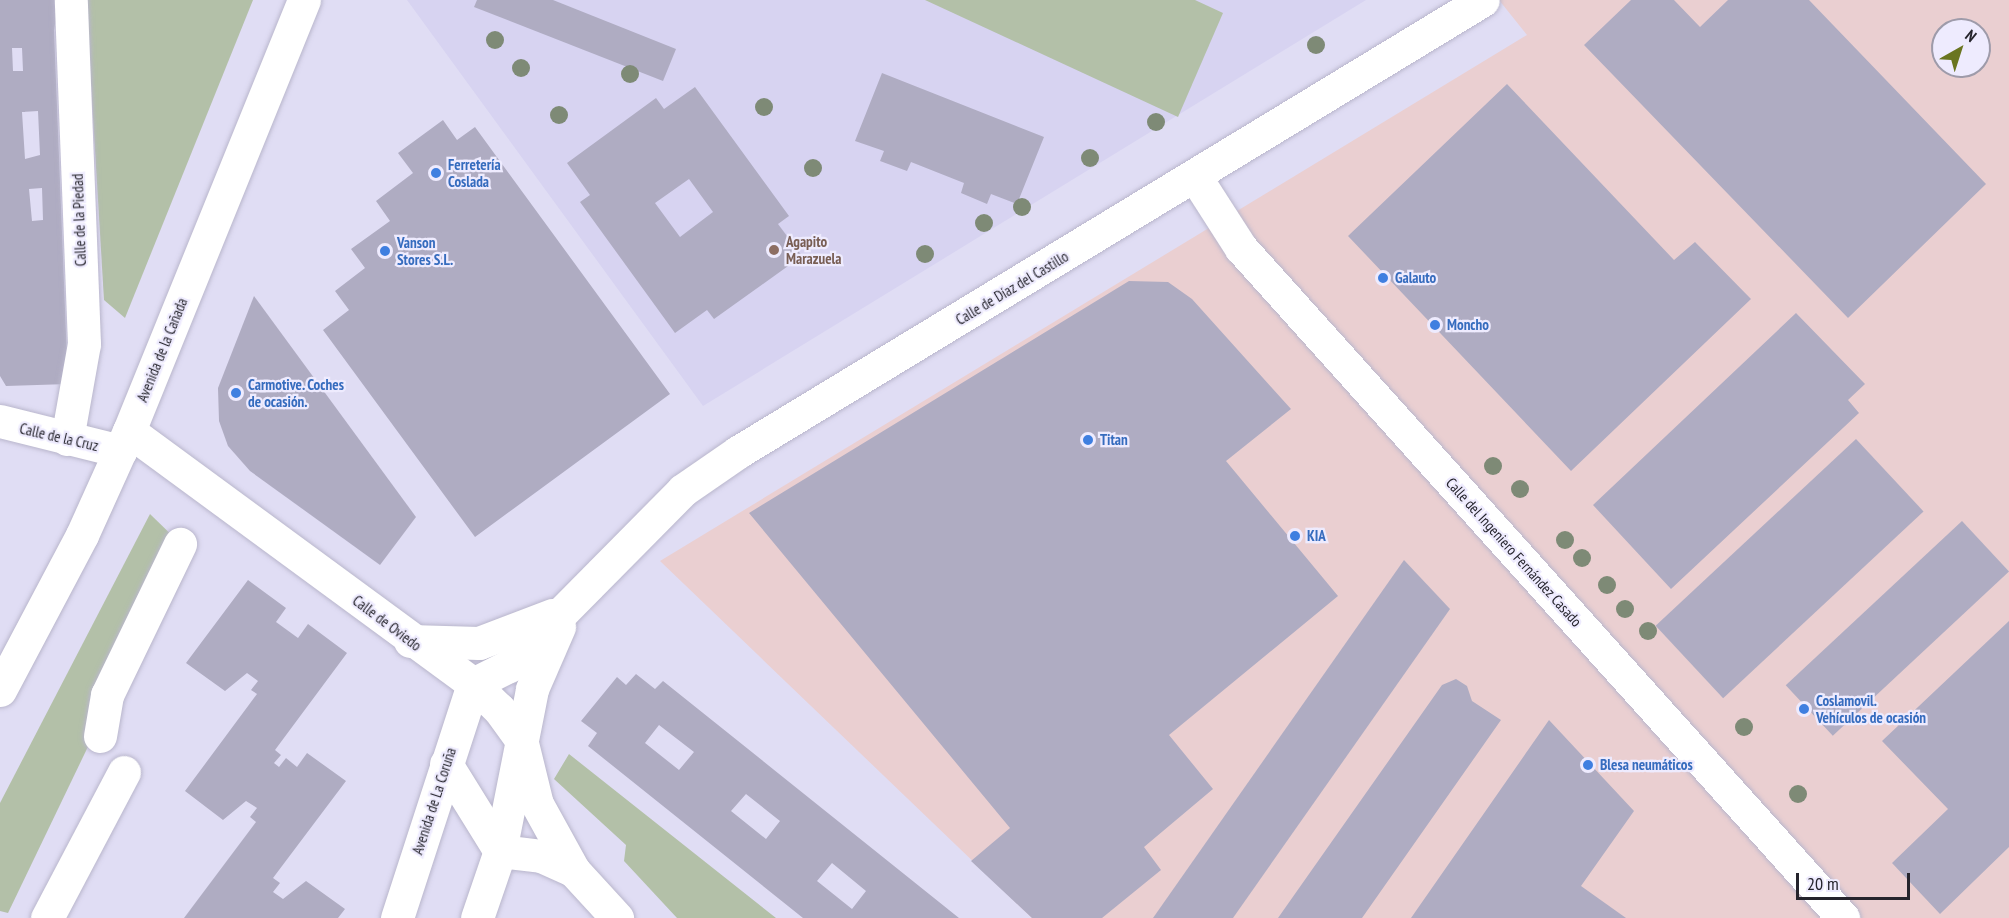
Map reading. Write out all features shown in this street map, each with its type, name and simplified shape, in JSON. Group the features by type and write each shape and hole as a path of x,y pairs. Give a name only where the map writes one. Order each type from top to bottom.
{"street":[{"name":"Calle de la Piedad","path":"67,439 84,344 71,0"},
{"name":"Avenida de la Cañada","path":"0,690 124,441 304,0"},
{"name":"Calle de Díaz del Castillo","path":"473,684 509,666 683,490 738,452 1196,178 1469,3"},
{"name":"Calle del Ingeniero Fernández Casado","path":"1196,178 1241,249 1843,918"},
{"name":"Calle de la Cruz","path":"0,421 67,439 124,441"},
{"name":"Calle de Oviedo","path":"124,441 473,684 521,739 537,804 574,871 617,918"},
{"path":"100,736 107,695 180,544"},
{"name":"Calle de Díaz del Castillo","path":"410,641 479,643 567,608"},
{"name":"Calle de Díaz del Castillo","path":"521,739 532,689 567,608"},
{"name":"Avenida de La Coruña","path":"397,918 473,684"},
{"path":"477,918 500,851 521,739"},
{"path":"446,764 500,851"},
{"path":"47,918 124,772"},
{"name":"Calle de Oviedo","path":"500,851 541,856 574,871"}],"shaded area":[{"name":"Agapito Marazuela","path":"407,0 1366,0 703,406"},
{"path":"1499,0 2009,0 2009,918 1032,918 660,561 1527,35"}],"green space":[{"path":"86,0 253,0 125,318 104,300"},
{"path":"925,0 1195,0 1223,13 1178,117"},
{"path":"150,514 184,547 8,913 0,911 0,803"},
{"path":"569,754 776,918 677,918 624,861 626,845 554,779"}],"building":[{"path":"0,0 59,0 54,30 68,384 6,386 0,376","holes":["12,48 22,48 23,71 13,71","38,111 40,155 25,159 22,112","42,188 43,220 32,221 29,189"]},
{"path":"477,0 553,0 676,49 663,81 474,7"},
{"path":"1631,0 1674,0 1700,27 1728,0 1809,0 1986,184 1848,318 1584,45"},
{"path":"882,73 1044,137 1017,204 991,194 987,204 961,193 964,183 911,162 907,171 880,161 884,151 855,141"},
{"path":"1507,84 1674,260 1695,242 1751,299 1571,471 1348,236"},
{"path":"695,87 789,216 778,224 802,256 714,319 707,310 675,333 580,202 590,195 567,163 656,98 664,109","holes":["689,179 713,212 680,237 655,203"]},
{"path":"443,120 457,140 475,127 670,394 475,537 323,330 349,310 335,291 365,268 351,249 390,221 376,201 413,173 398,153"},
{"path":"1129,281 1168,282 1192,299 1291,409 1226,461 1338,596 1169,735 1213,789 1144,847 1161,870 1102,918 1032,918 971,861 1010,828 749,513"},
{"path":"254,296 416,517 380,565 250,471 228,446 219,421 218,388"},
{"path":"1796,313 1865,384 1848,400 1859,413 1671,589 1593,505"},
{"path":"1856,439 1924,511 1723,698 1656,626"},
{"path":"1962,521 2009,572 1833,736 1786,685"},
{"path":"1404,560 1450,609 1233,918 1153,918"},
{"path":"248,580 286,608 276,622 298,638 308,624 347,653 275,750 281,755 274,763 279,767 286,758 297,767 307,753 346,781 273,878 280,883 273,892 283,899 306,881 345,909 338,918 184,918 256,822 250,817 257,808 246,801 223,820 185,791 257,694 251,690 258,681 247,673 225,691 186,663"},
{"path":"2009,621 2009,847 1940,914 1892,863 1948,809 1882,741"},
{"path":"636,674 655,689 663,681 959,918 803,918 588,746 597,733 581,721 617,677 626,685","holes":["659,725 694,752 679,770 645,743","746,794 780,821 766,839 731,811","832,863 866,891 852,909 817,881"]},
{"path":"1456,679 1467,686 1472,701 1501,720 1362,918 1278,918 1442,685"},
{"path":"1549,720 1634,811 1581,886 1626,918 1411,918"}],"place":[{"name":"Ferretería Coslada","path":"436,173"},
{"name":"Agapito Marazuela","path":"774,250"},
{"name":"Vanson Stores S.L.","path":"385,251"},
{"name":"Galauto","path":"1383,278"},
{"name":"Moncho","path":"1435,325"},
{"name":"Carmotive. Coches de ocasión.","path":"236,393"},
{"name":"Titan","path":"1088,440"},
{"name":"KIA","path":"1295,536"},
{"name":"Coslamovil. Vehículos de ocasión","path":"1804,709"},
{"name":"Blesa neumáticos","path":"1588,765"}]}
